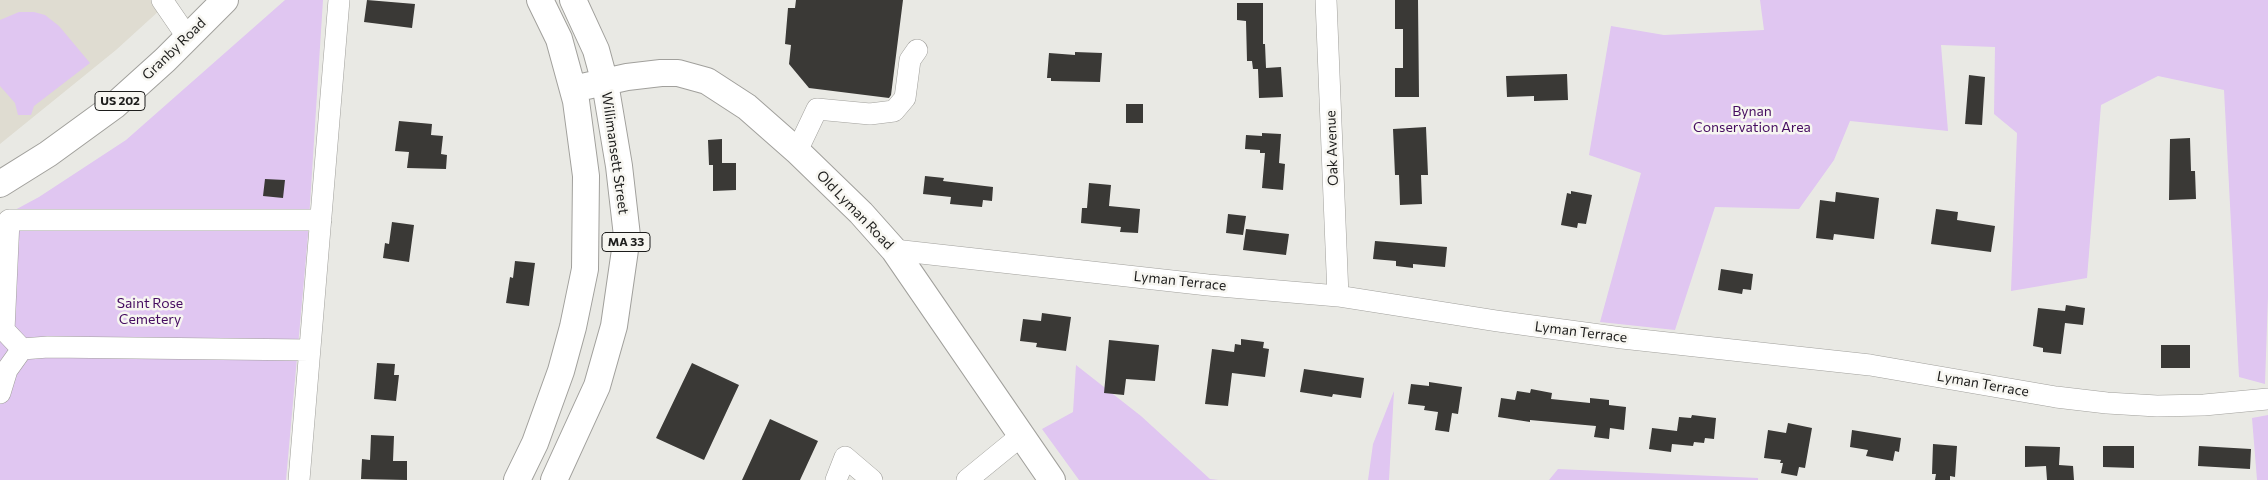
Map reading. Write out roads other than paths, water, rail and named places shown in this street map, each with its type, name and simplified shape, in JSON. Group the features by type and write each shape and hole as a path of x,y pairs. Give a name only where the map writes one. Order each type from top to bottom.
{"main road":[{"name":"Granby Road","path":"0,184 88,127 188,38 225,0"},
{"name":"MA 33","path":"517,480 535,443 561,371 573,328 585,269 586,176 572,89 559,40 540,0"},
{"name":"Willimansett Street","path":"554,480 597,386 614,326 627,236 619,166 605,83 596,50 573,0"},
{"name":"Old Lyman Road","path":"572,89 661,73 694,76 718,88 746,107 797,151 861,213 894,250 1052,480"}],"street":[{"path":"162,0 188,38"},
{"path":"299,480 338,0"},
{"name":"Oak Avenue","path":"1326,0 1338,296"},
{"path":"797,151 817,109 870,114 894,111 905,98 910,60 917,50"},
{"path":"22,349 4,330 3,218 321,220"},
{"name":"Lyman Terrace","path":"894,250 1208,285 1338,296 1612,337 1870,365 2056,397 2107,403 2157,406 2204,405 2268,399"},
{"path":"0,393 6,370 22,349 58,347 309,350"},
{"path":"968,480 1022,435"},
{"path":"836,480 845,457 872,480"}],"park label":[{"name":"Bynan Conservation Area","path":"1752,120"},
{"name":"Saint Rose Cemetery","path":"150,312"}]}
